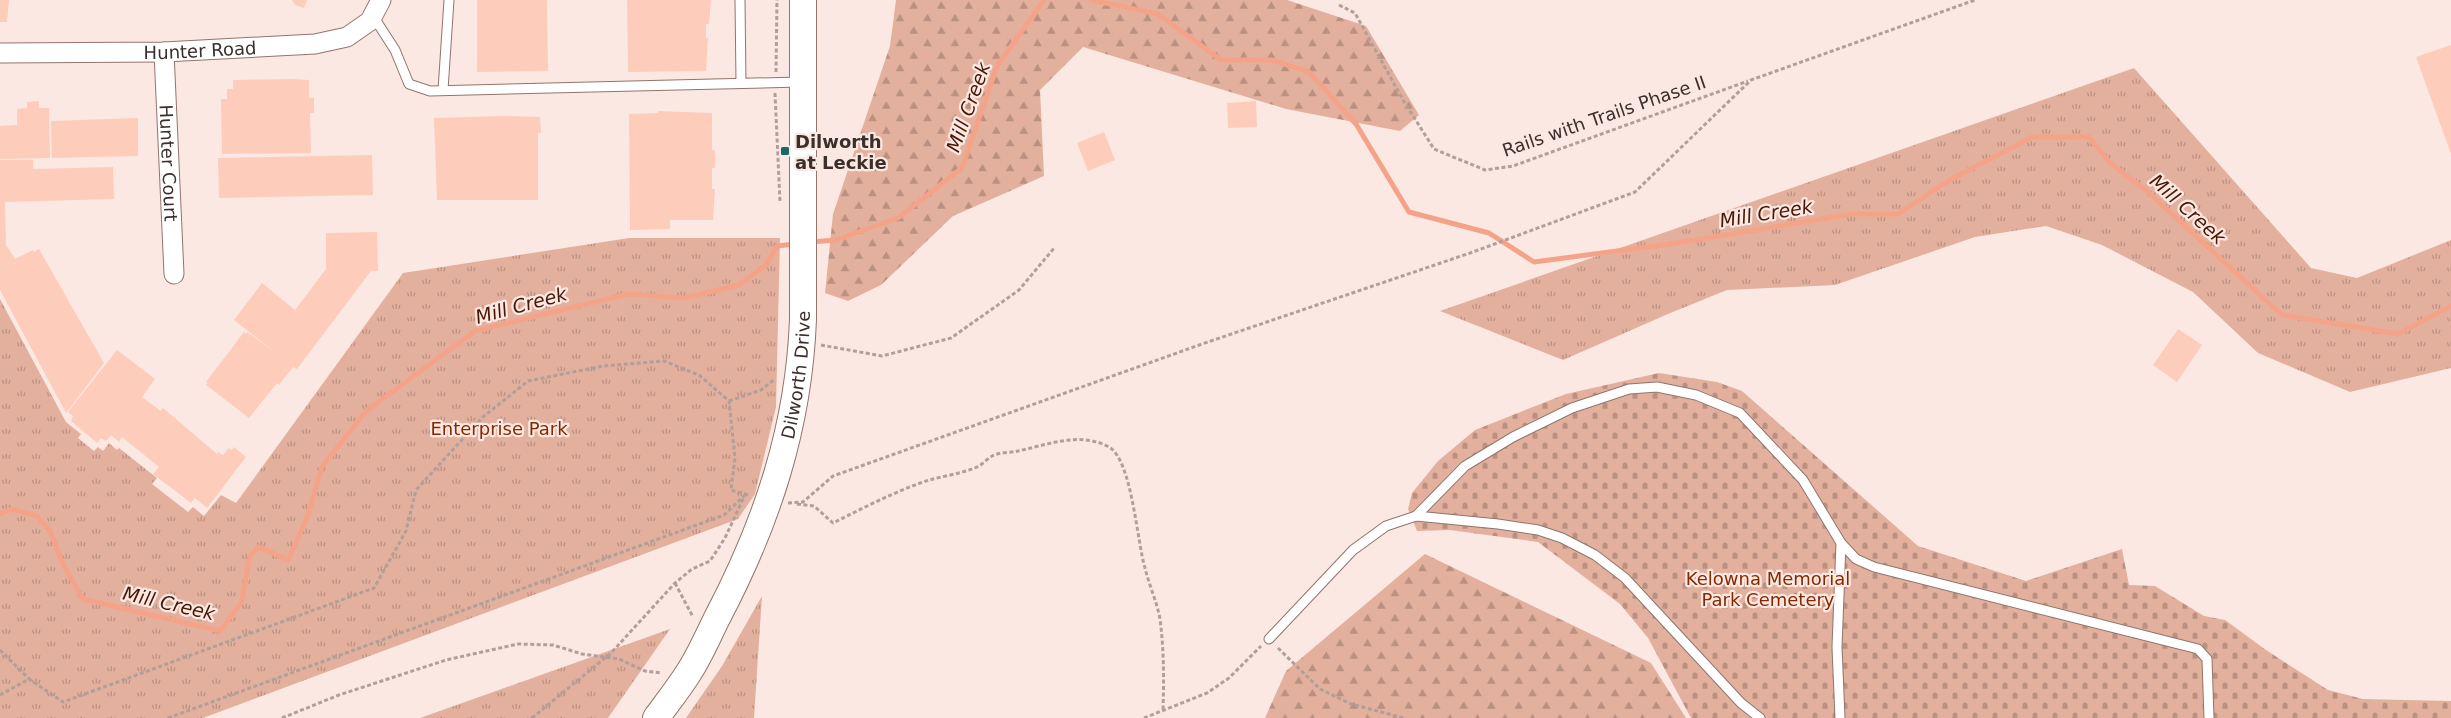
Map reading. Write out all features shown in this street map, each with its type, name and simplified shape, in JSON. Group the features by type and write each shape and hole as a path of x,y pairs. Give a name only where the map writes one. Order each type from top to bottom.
{"main road":[{"name":"Dilworth Drive","path":"656,718 690,672 743,569 771,499 793,411 802,344 803,0"}],"street":[{"name":"Hunter Road","path":"0,53 164,52 315,44 347,37 370,21 376,8"},
{"name":"Hunter Court","path":"164,52 174,274"}],"lane":[{"path":"443,90 449,0"},
{"path":"740,0 741,83"},
{"path":"376,8 409,84 430,91 803,82"},
{"path":"1416,516 1465,466 1513,437 1572,408 1629,389 1657,387 1696,395 1740,413 1803,480 1841,543 1856,559 1874,567 2198,649 2207,659 2209,718"},
{"path":"1269,639 1353,550 1386,526 1416,516 1538,530 1562,538 1595,556 1625,578 1741,703 1760,718"},
{"path":"1840,718 1837,647 1841,543"}],"path":[{"path":"777,0 776,82 780,208"},
{"name":"Rails with Trails Phase II","path":"1339,5 1355,13 1403,100 1434,149 1485,170 1513,166 1975,0"},
{"path":"1163,710 1164,659 1159,616 1144,567 1127,479 1120,459 1111,448 1093,440 1061,440 1048,445 1037,445 1019,451 993,455 977,467 925,482 832,523 814,506 789,503 803,502 833,476 1202,344 1473,252 1635,192 1751,80"},
{"path":"802,344 826,345 882,356 951,338 1019,290 1055,247"},
{"path":"0,650 29,679 63,702 374,588 406,531 416,490 483,417 528,381 603,366 664,361 699,376 729,401 735,458 731,490 746,495"},
{"path":"729,401 761,390 779,376"},
{"path":"168,718 724,515 746,495"},
{"path":"532,718 606,657 675,583 692,569 710,561 725,538 746,495"},
{"path":"675,583 694,614 693,624"},
{"path":"1144,718 1207,693 1229,678 1269,639 1320,690 1351,704 1404,718"},
{"path":"282,718 340,695 446,660 518,644 553,645 582,654 619,659 645,671 662,674 667,671"},
{"path":"0,695 29,679"}],"green space":[{"path":"896,0 1287,0 1366,26 1419,115 1400,131 1286,109 1083,47 1040,90 1044,176 953,216 881,285 848,301 825,293 833,214 890,46"},
{"path":"2134,68 2311,268 2357,278 2451,240 2451,368 2350,392 2258,353 2193,292 2102,245 2046,226 1975,237 1835,285 1727,290 1563,360 1440,311"},
{"name":"Enterprise Park","path":"629,238 780,238 776,407 755,494 738,519 203,718 0,718 0,299 66,422 81,434 78,438 94,451 98,447 103,451 109,443 117,450 119,448 157,478 152,484 188,512 193,507 204,516 221,495 236,503 403,273"},
{"name":"Kelowna Memorial Park Cemetery","path":"1659,373 1717,382 1742,391 1918,546 2026,581 2122,549 2129,585 2155,586 2204,616 2225,620 2266,650 2328,690 2363,699 2451,701 2451,718 1691,718 1648,638 1620,604 1538,542 1450,530 1417,531 1408,509 1412,493 1438,461 1475,430 1566,394"},
{"path":"1425,554 1651,663 1686,718 1265,718 1286,671"},
{"path":"762,596 754,718 686,718 722,666"},
{"path":"670,629 608,718 420,718"}],"building":[{"path":"0,0 9,0 7,22 0,22"},
{"path":"292,0 307,0 304,8 295,5"},
{"path":"477,0 547,0 548,71 477,72"},
{"path":"627,0 711,0 709,24 706,24 706,38 708,38 706,71 628,72"},
{"path":"2451,45 2451,154 2416,57"},
{"path":"233,80 309,80 309,98 314,98 314,113 310,113 311,153 222,154 221,99 227,99 227,89 233,89"},
{"path":"39,101 39,108 49,108 50,158 0,159 0,126 17,125 17,109 27,108 27,102"},
{"path":"1256,101 1257,127 1228,128 1227,103"},
{"path":"658,111 712,113 712,150 715,150 715,168 712,168 712,189 715,189 713,220 670,220 670,229 630,230 629,114 658,113"},
{"path":"540,117 541,133 538,133 538,200 437,200 434,118"},
{"path":"138,118 138,156 52,158 51,121"},
{"path":"1104,132 1115,160 1088,171 1077,143"},
{"path":"372,155 373,195 219,198 218,158"},
{"path":"0,160 33,160 33,169 113,167 114,199 5,202 6,245 15,259 39,249 104,363 66,413 0,290"},
{"path":"377,232 378,271 371,271 297,369 293,367 279,385 277,383 249,418 206,385 208,383 206,382 244,332 246,334 247,332 276,353 234,320 262,283 295,310 326,269 326,233"},
{"path":"2178,329 2202,345 2177,382 2153,365"},
{"path":"117,350 155,379 142,397 161,411 163,408 217,454 218,452 223,455 229,448 232,450 234,447 246,457 207,508 195,498 191,503 153,474 159,467 122,437 119,442 111,435 106,441 101,438 97,443 71,421 73,416 68,412"}],"waterway":[{"name":"Mill Creek","path":"811,242 836,240 898,218 962,168 997,66 1044,0"},
{"name":"Mill Creek","path":"1091,0 1158,14 1221,60 1272,60 1309,72 1356,124 1409,212 1489,233 1534,262 1677,243 1852,214 1898,214 1948,181 2032,137 2089,137 2110,163 2148,192 2282,315 2398,334 2451,306"},
{"name":"Mill Creek","path":"0,514 11,509 37,516 50,531 64,566 83,599 220,631 241,603 250,556 259,547 288,560 307,518 322,467 366,411 475,331 628,294 684,298 739,285 767,264 777,246 795,244"}],"place":[{"name":"Dilworth at Leckie","path":"785,151"}]}
